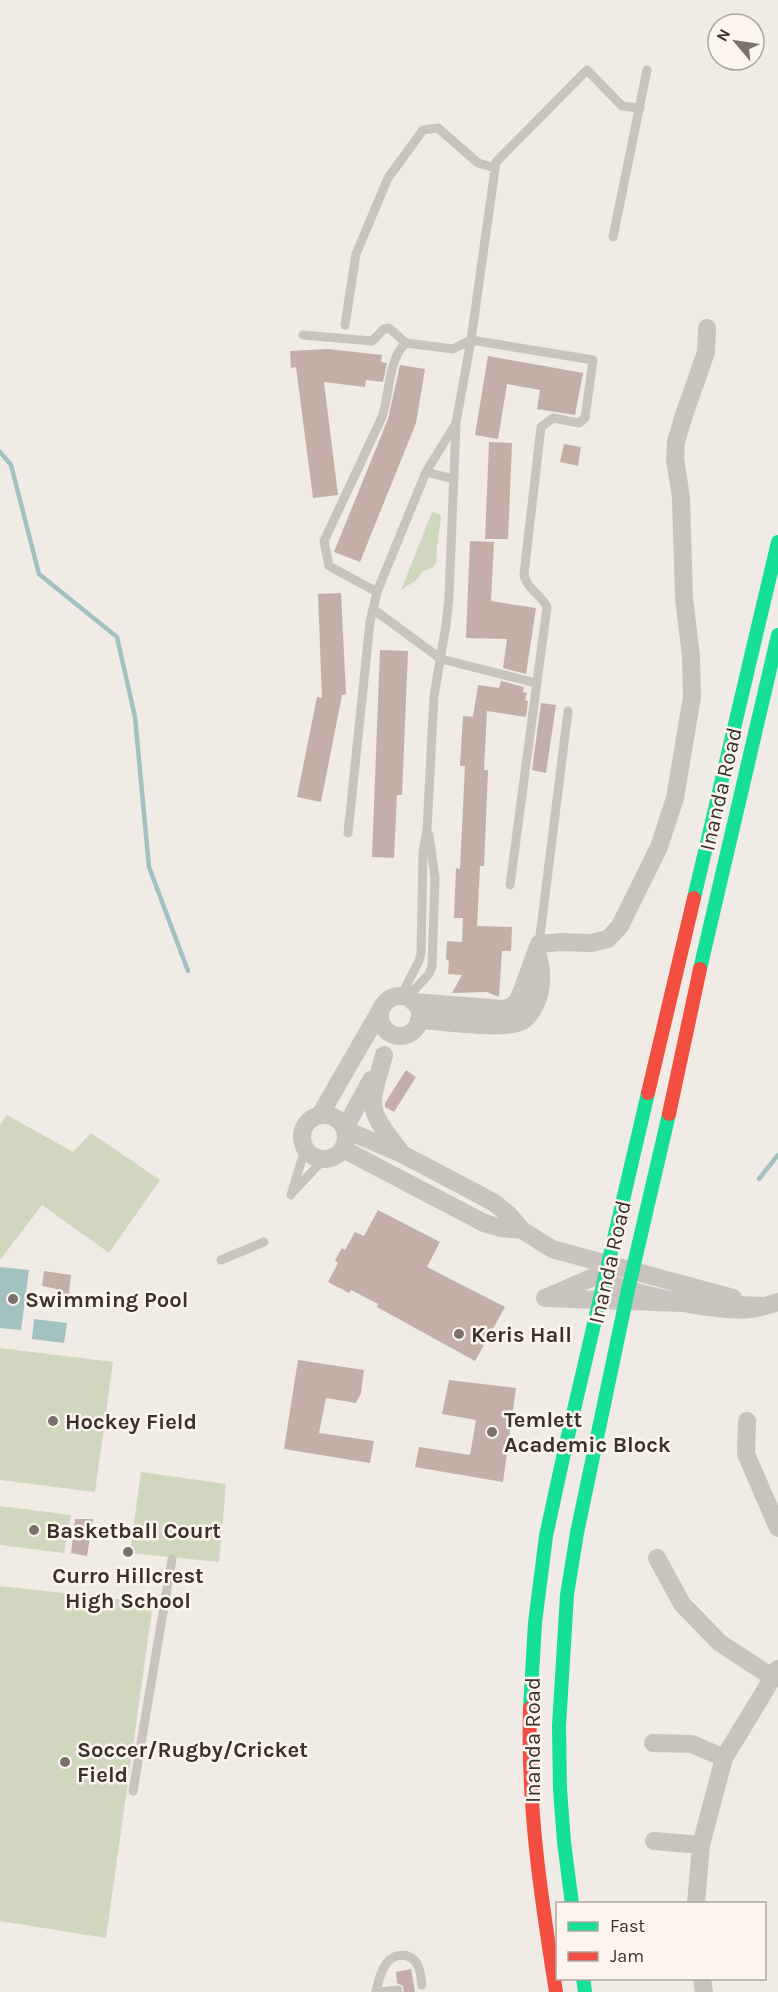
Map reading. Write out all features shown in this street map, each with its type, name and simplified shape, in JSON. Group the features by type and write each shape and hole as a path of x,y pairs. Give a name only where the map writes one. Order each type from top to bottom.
{"main road":[{"name":"Inanda Road","path":"556,1992 534,1842 530,1731 533,1644 546,1537 778,542"},
{"name":"Inanda Road","path":"572,1902 560,1789 559,1726 562,1647 567,1595 577,1533 628,1290 664,1139 688,1016 778,635"}],"street":[{"path":"538,948 561,942 591,943 608,939 620,926 659,847 675,798 692,697 691,657 684,598 681,497 675,459 676,442 706,352 707,328"},
{"path":"320,1115 388,1000 407,999 511,1008 517,1004 538,948"},
{"path":"419,1020 505,1026 520,1022 534,1009 541,985 538,948"},
{"path":"380,1011 382,1026 393,1035 400,1036 412,1031 419,1020 419,1013 407,999"},
{"path":"345,1129 393,1035"},
{"path":"384,1055 373,1092 373,1110 377,1120 402,1154"},
{"path":"320,1115 333,1116 339,1120 345,1129 347,1139 344,1149 334,1157 323,1160 316,1158 305,1149 302,1135 304,1128 320,1115"},
{"path":"345,1129 402,1154 493,1202 522,1230 552,1249 771,1304"},
{"path":"344,1149 484,1222 501,1228 522,1230"},
{"path":"771,1304 545,1298 596,1276 604,1282 628,1290 718,1309 751,1309 771,1304"},
{"path":"747,1421 746,1454 778,1528"},
{"path":"657,1558 682,1604 712,1636 720,1643 775,1673 724,1758 701,1845 696,1902"},
{"path":"653,1743 692,1744 724,1758"},
{"path":"654,1841 701,1845"}],"lane":[{"path":"407,999 421,954 423,852 428,830 434,696 449,597 456,423 471,340 496,162 587,70 622,106 640,108"},
{"path":"614,237 647,70"},
{"path":"345,325 356,254 388,178 423,130 438,128 478,163 495,168"},
{"path":"303,335 372,341 384,329 389,328 406,344 453,349 471,340 593,360 585,418 579,423 553,418 541,427 524,574 525,582 544,600 547,607 510,885"},
{"path":"377,592 329,566 324,542 377,430 386,406 395,356 406,344"},
{"path":"348,833 373,609 377,592 426,472 456,423"},
{"path":"426,472 454,479"},
{"path":"373,609 441,659 536,683"},
{"path":"538,948 568,711"},
{"path":"407,999 429,974 433,958 435,877 428,830"},
{"path":"421,954 433,958"},
{"path":"305,1149 291,1195 323,1160"},
{"path":"221,1260 264,1242"},
{"path":"133,1791 172,1559"},
{"path":"376,1992 385,1965 391,1958 398,1955 405,1955 417,1963 419,1988"},
{"path":"381,1992 398,1990"}],"green space":[{"path":"432,512 441,517 437,562 401,590"},
{"path":"7,1115 73,1152 91,1133 160,1180 109,1253 42,1205 0,1260 0,1125"},
{"name":"Hockey Field","path":"0,1348 113,1362 95,1492 0,1480"},
{"path":"141,1472 226,1484 219,1562 130,1553"},
{"name":"Basketball Court","path":"0,1506 71,1515 64,1553 0,1545"},
{"name":"Soccer/Rugby/Cricket Field","path":"0,1586 153,1603 106,1938 0,1921"}],"water":[{"name":"Swimming Pool","path":"0,1267 29,1270 21,1330 0,1328"},
{"path":"34,1319 67,1323 64,1343 32,1339"}],"building":[{"path":"328,349 382,355 381,362 387,363 383,382 366,380 365,387 324,382 338,495 313,498 296,367 291,368 290,351"},
{"path":"488,356 583,373 575,415 537,409 540,390 507,384 498,439 475,435"},
{"path":"400,365 425,369 416,423 360,562 334,552 388,419"},
{"path":"489,442 512,443 508,539 485,539"},
{"path":"564,444 581,447 578,466 560,462"},
{"path":"470,541 494,542 491,601 536,608 526,674 503,668 507,639 466,638"},
{"path":"341,593 346,694 342,695 321,802 297,797 317,697 322,698 318,594"},
{"path":"380,650 408,651 402,795 397,795 394,858 372,857"},
{"path":"501,681 524,687 523,692 527,693 525,700 528,701 526,717 487,711 484,770 488,770 484,866 480,866 477,926 512,927 511,951 502,951 499,997 487,992 452,993 462,975 448,974 449,961 446,959 447,941 462,942 463,918 454,918 456,868 460,869 465,766 460,766 463,716 473,717 478,685 499,688"},
{"path":"541,703 556,705 546,773 532,770"},
{"path":"406,1070 416,1077 394,1112 385,1107 385,1103"},
{"path":"378,1210 440,1242 427,1267 505,1307 475,1361 377,1307 378,1304 351,1290 349,1293 328,1282 338,1263 335,1260 342,1248 345,1250 355,1232 364,1236"},
{"path":"44,1271 71,1275 68,1302 55,1300 57,1289 42,1286"},
{"path":"298,1360 364,1370 361,1393 356,1403 326,1398 319,1433 374,1441 370,1463 284,1449"},
{"name":"Temlett Academic Block","path":"449,1380 516,1388 503,1482 415,1467 419,1447 470,1455 476,1420 442,1414"},
{"path":"75,1519 93,1519 87,1556 71,1553"},
{"path":"411,1969 415,1992 404,1992 403,1986 397,1983 396,1972"}],"waterway":[{"path":"0,452 11,465 39,574 117,637 135,717 149,867 188,971"},
{"path":"759,1179 778,1155"}],"traffic: fast":[{"path":"694,898 778,542"},
{"path":"700,969 778,635"},
{"path":"530,1708 535,1623 546,1536 648,1093"},
{"path":"572,1902 560,1789 559,1726 567,1595 577,1533 628,1290 669,1114"},
{"path":"583,1980 585,1992"}],"traffic: jam":[{"path":"648,1093 694,898"},
{"path":"669,1114 700,969"},
{"path":"530,1708 533,1815 540,1886 556,1992"}],"place":[{"name":"Swimming Pool","path":"13,1299"},
{"name":"Keris Hall","path":"459,1334"},
{"name":"Hockey Field","path":"53,1421"},
{"name":"Temlett Academic Block","path":"492,1432"},
{"name":"Basketball Court","path":"34,1530"},
{"name":"Curro Hillcrest High School","path":"128,1552"},
{"name":"Soccer/Rugby/Cricket Field","path":"65,1762"}]}
